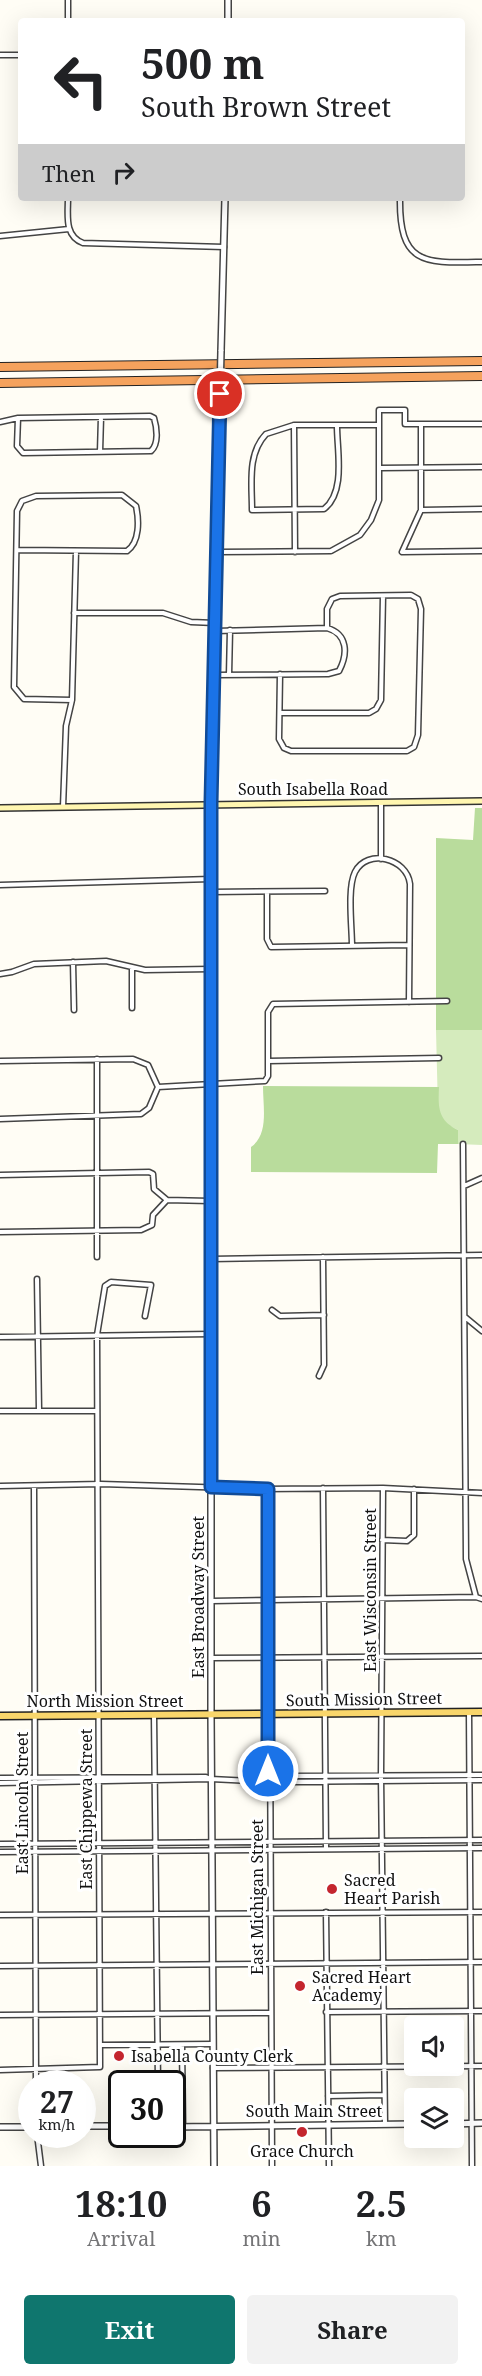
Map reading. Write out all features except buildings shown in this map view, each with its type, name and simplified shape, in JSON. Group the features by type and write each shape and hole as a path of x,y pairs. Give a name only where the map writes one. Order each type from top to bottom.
{"highway":[{"path":"0,367 482,361"},
{"path":"1,384 482,376"}],"main road":[{"name":"South Isabella Road","path":"0,808 211,803 482,801"},
{"name":"South Mission Street","path":"211,1714 482,1712"},
{"name":"North Mission Street","path":"0,1716 211,1714"}],"street":[{"path":"68,0 68,18"},
{"path":"228,0 228,18"},
{"path":"0,56 18,55"},
{"path":"68,201 69,229 74,238 88,244 224,248"},
{"name":"East Broadway Street","path":"214,2166 211,1779 211,803 225,201"},
{"path":"400,201 400,229 407,244 418,256 434,262 482,262"},
{"path":"0,236 69,229"},
{"path":"217,552 331,551 360,535 375,512 380,468 379,410 405,410 405,424 482,424"},
{"path":"100,452 101,417"},
{"path":"0,422 18,418 154,418 156,444 154,449 100,452 19,451 18,418"},
{"path":"421,424 421,510 402,552 482,551"},
{"path":"294,425 295,552"},
{"path":"337,426 337,489 330,505 324,509 252,510 255,452 266,434 294,425 379,425"},
{"path":"380,468 482,467"},
{"path":"16,550 120,553 131,549 136,535 138,513 132,500 122,495 30,497 22,501 16,512 14,687 19,695 32,700 72,700"},
{"path":"421,510 482,509"},
{"path":"63,807 66,726 72,700 76,551"},
{"path":"280,674 279,739 284,748 291,751 407,751 414,747 418,735 421,609 418,599 411,595 339,596 332,599 327,609 327,628"},
{"path":"280,713 369,713 376,709 381,700 383,596"},
{"path":"74,613 163,614 191,622 215,623"},
{"path":"214,675 339,671 343,662 343,637 337,631 327,628 215,631"},
{"path":"229,675 230,630"},
{"path":"381,802 381,860"},
{"path":"352,946 353,877 362,863 381,860 399,863 407,872 410,910 409,1002"},
{"path":"0,885 211,879"},
{"path":"211,892 325,891"},
{"path":"267,892 267,939 271,946 409,945"},
{"path":"0,974 34,964 73,962 113,962 151,970 211,969"},
{"path":"73,962 74,1010"},
{"path":"132,967 132,1008"},
{"path":"158,1087 261,1083 267,1079 268,1012 271,1006 278,1003 447,1001"},
{"path":"268,1061 439,1058"},
{"path":"97,1059 97,1257"},
{"path":"0,1061 97,1059 143,1062 152,1070 158,1087 149,1108 141,1114 0,1119"},
{"path":"463,1144 466,1559 476,1597"},
{"path":"0,1175 149,1172 153,1174 154,1189 167,1200 210,1201"},
{"path":"464,1186 482,1178"},
{"path":"0,1232 146,1230 152,1225 158,1208 167,1200"},
{"path":"211,1259 482,1255"},
{"path":"319,1376 324,1365 323,1257"},
{"path":"37,1279 39,1410"},
{"name":"East Chippewa Street","path":"36,2069 99,2067 97,1335 105,1286 111,1282 151,1285 145,1316"},
{"path":"272,1310 280,1316 324,1315"},
{"path":"465,1317 482,1331"},
{"path":"0,1337 211,1334"},
{"path":"0,1411 97,1411"},
{"path":"0,1486 383,1488 466,1494 482,1493"},
{"name":"East Lincoln Street","path":"34,1486 36,2069"},
{"path":"323,1488 327,1848"},
{"name":"East Wisconsin Street","path":"383,1488 381,1779 385,2124"},
{"name":"East Michigan Street","path":"268,1489 272,2166"},
{"path":"382,1540 407,1541 414,1535 414,1489"},
{"path":"212,1601 476,1597 482,1599"},
{"path":"212,1658 482,1656"},
{"path":"469,1712 472,2166"},
{"path":"154,1714 158,2070"},
{"path":"469,1778 482,1775"},
{"path":"0,1778 268,1780 275,1776 325,1779 469,1778 482,1780"},
{"path":"0,1783 34,1780"},
{"path":"0,1852 155,1849 269,1842 482,1840"},
{"path":"0,1844 155,1843 269,1849 482,1848"},
{"path":"326,1912 329,2166"},
{"path":"0,1915 482,1912"},
{"path":"0,1966 482,1962"},
{"path":"326,2012 482,2011"},
{"path":"0,2014 270,2013"},
{"path":"182,2044 182,2070"},
{"path":"100,2045 213,2044"},
{"path":"213,2068 482,2066"},
{"path":"0,2070 36,2069"},
{"path":"328,2096 384,2095"},
{"path":"464,2123 482,2123"},
{"name":"South Main Street","path":"186,2125 404,2124"},
{"path":"0,2127 18,2127"},
{"path":"39,2148 41,2164"}],"green space":[{"path":"475,808 482,808 482,1030 436,1030 436,838 473,840"},
{"path":"436,1030 482,1030 482,1145 458,1144 458,1130 446,1124 438,1111"},
{"path":"263,1086 439,1087 441,1113 446,1122 458,1130 458,1144 438,1144 437,1173 251,1172 251,1147 257,1142 263,1128"}],"place":[{"name":"Sacred Heart Parish","path":"332,1889"},
{"name":"Sacred Heart Academy","path":"300,1986"},
{"name":"Isabella County Clerk","path":"119,2056"},
{"name":"Grace Church","path":"302,2132"}],"route":[{"path":"220,394 211,803 211,1487 268,1489 268,1771"}]}
